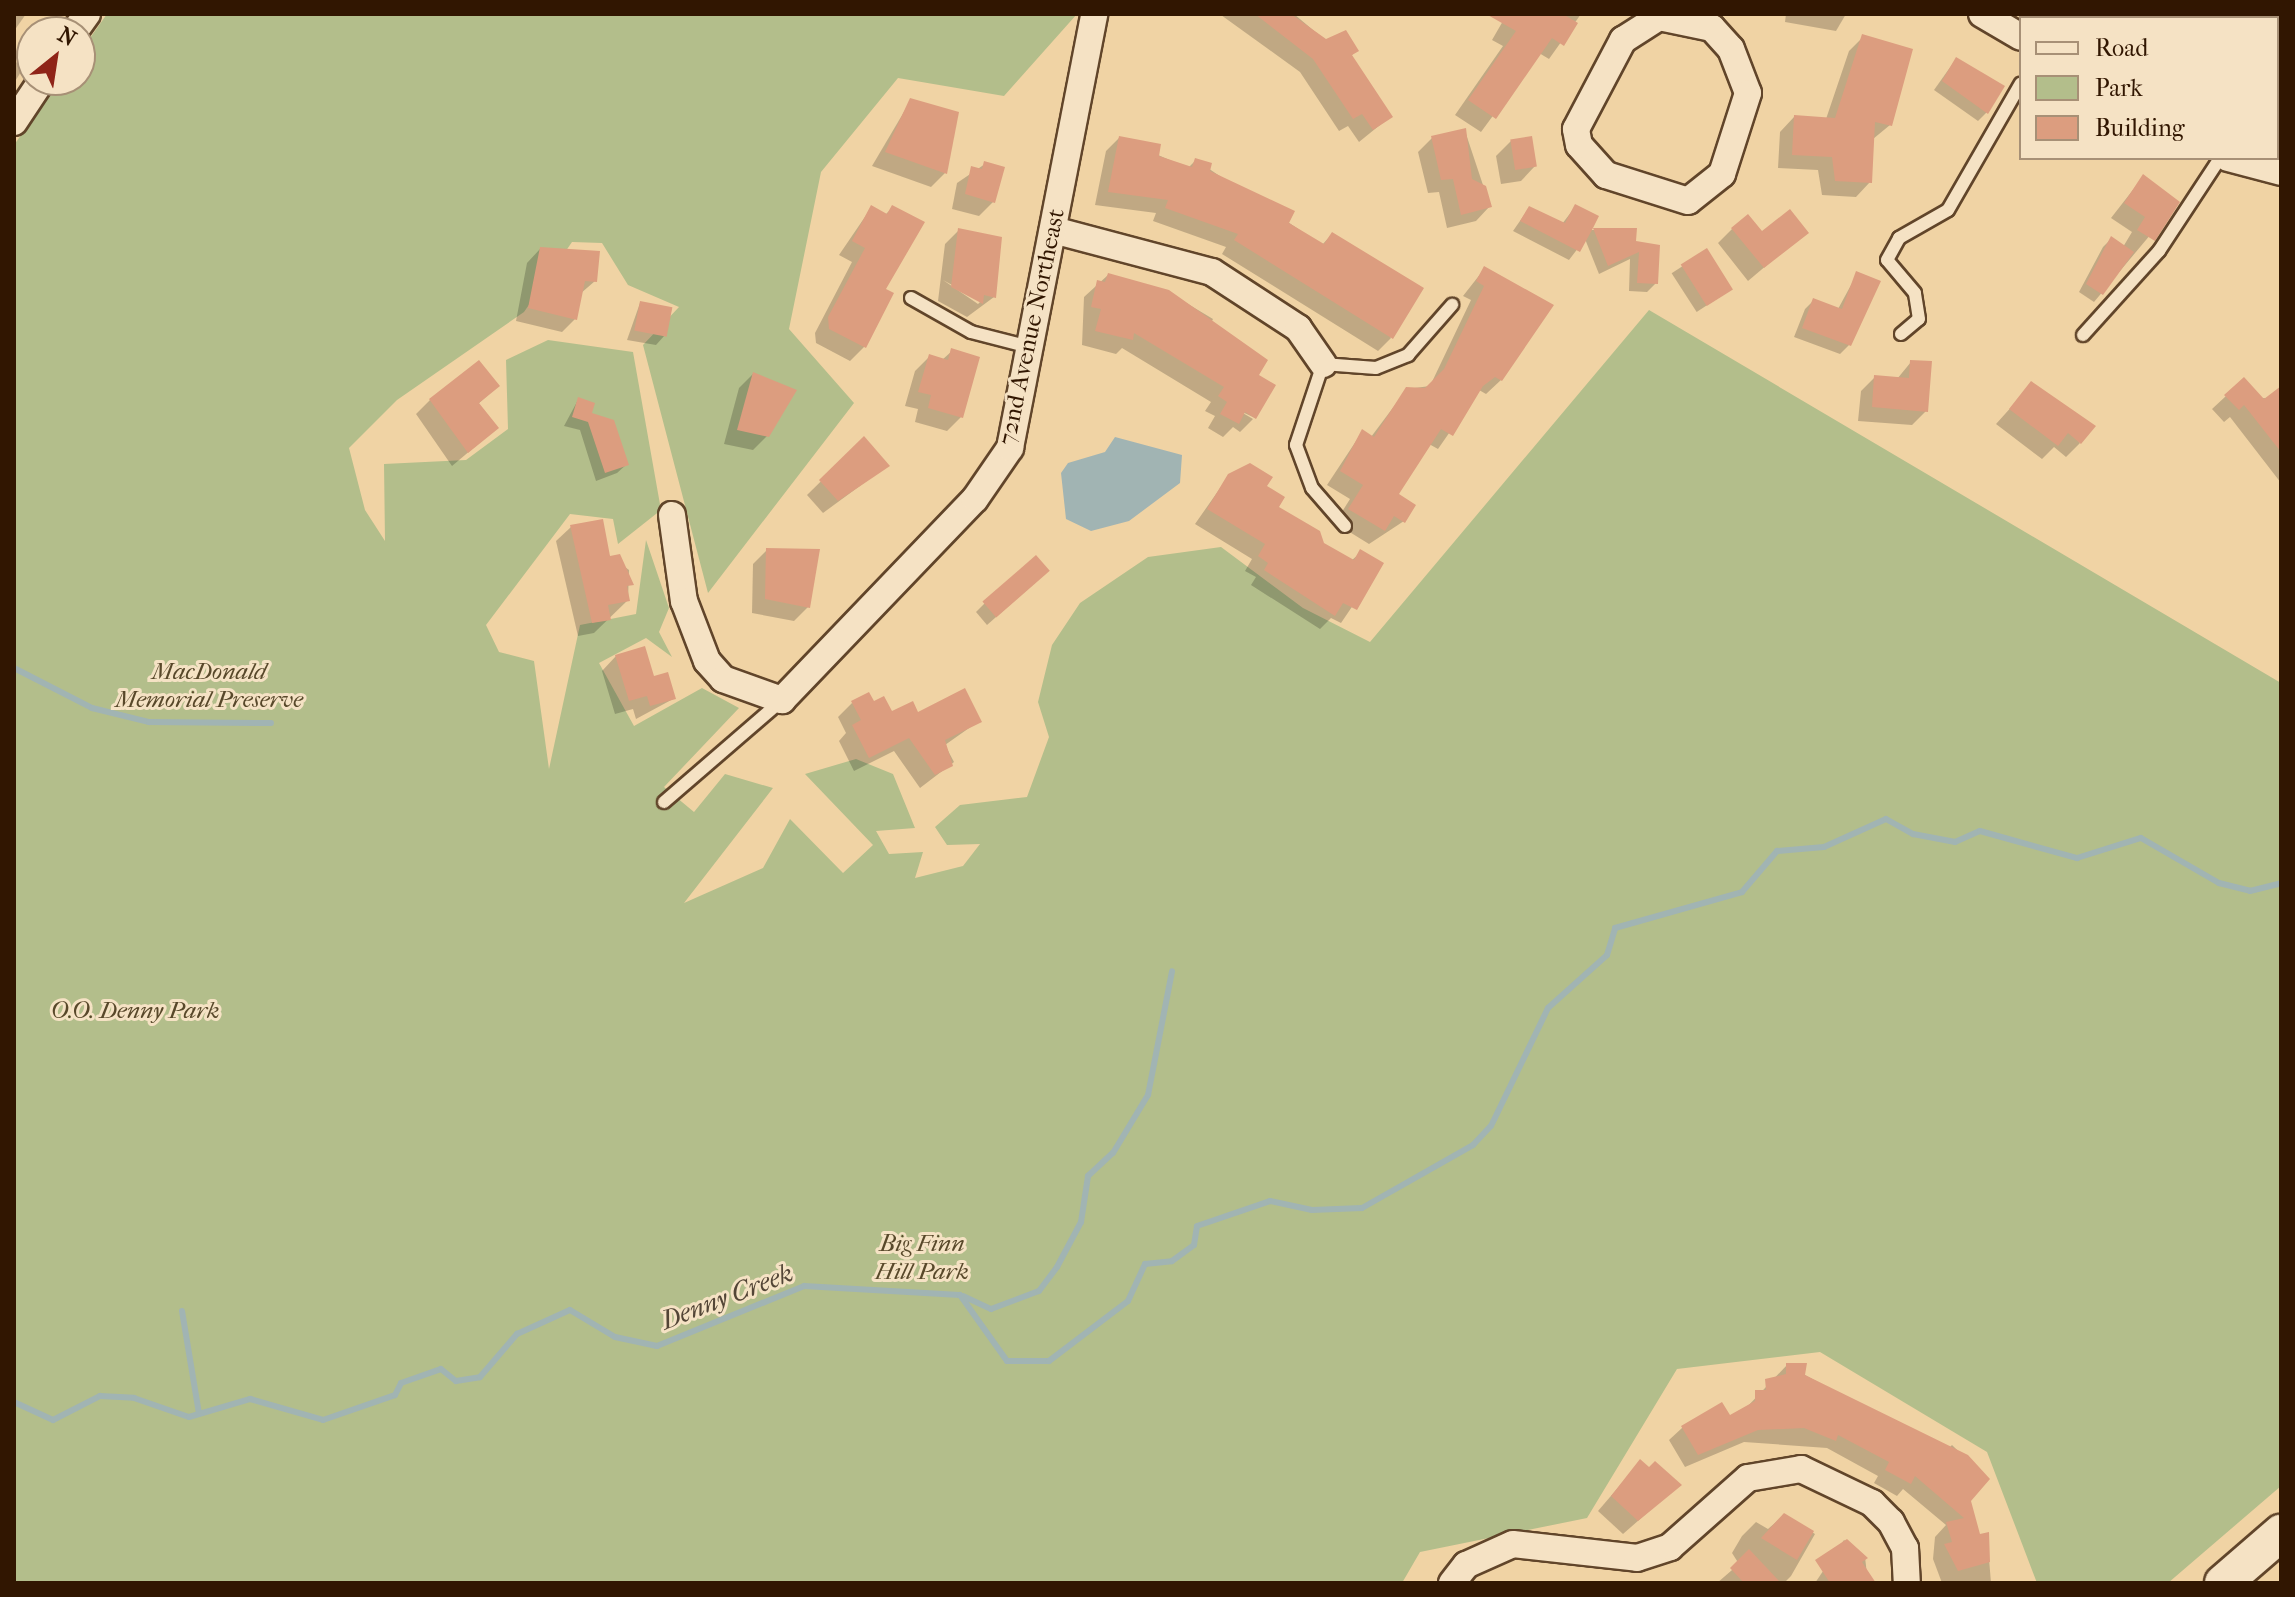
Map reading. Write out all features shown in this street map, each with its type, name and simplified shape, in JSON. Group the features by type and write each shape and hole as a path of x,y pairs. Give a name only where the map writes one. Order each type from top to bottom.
{"main road":[{"path":"2239,1578 2281,1533"}],"street":[{"name":"72nd Avenue Northeast","path":"782,700 993,476 1010,448 1094,14"},
{"path":"1982,14 2019,36"},
{"path":"1659,17 1716,21 1748,93 1722,174 1688,201 1606,175 1579,145 1576,129 1623,40 1659,17"},
{"path":"14,122 31,96"},
{"path":"2250,160 2271,162"},
{"path":"1053,230 1212,272 1298,328 1323,364"},
{"path":"672,515 684,601 707,661 723,679 782,700"},
{"path":"1459,1574 1513,1544 1637,1558 1670,1547 1748,1478 1801,1469 1872,1503 1891,1522 1905,1548 1907,1583"}],"lane":[{"path":"1901,334 1919,319 1915,293 1887,260 1899,238 1948,210 2019,86"},
{"path":"2083,335 2159,251 2219,160"},
{"path":"911,298 971,332 1030,347"},
{"path":"1345,526 1312,488 1296,445 1323,364 1376,368 1408,355 1452,305"},
{"path":"664,802 782,700"}],"green space":[{"path":"107,14 1077,14 1004,96 898,78 821,172 789,329 854,403 708,593 643,345 679,307 628,285 602,243 572,242 524,312 397,400 349,448 365,510 385,541 384,464 466,460 508,429 506,360 548,340 633,352 661,510 618,544 613,519 570,514 486,625 499,652 534,661 549,769 580,625 636,614 646,540 669,608 659,632 672,657 646,638 599,663 634,726 702,688 739,708 664,787 694,812 725,774 773,788 684,903 763,868 790,819 843,873 873,845 805,774 856,759 893,774 915,828 876,831 889,854 923,852 915,878 963,866 980,844 947,845 935,827 960,805 1027,797 1049,737 1038,702 1052,645 1080,603 1148,557 1221,547 1303,608 1370,642 1649,310 2281,683 2281,1486 2168,1583 2037,1583 1987,1452 1820,1352 1677,1369 1587,1518 1420,1552 1402,1583 14,1583 14,145 49,96 96,96 96,29"}],"shaded area":[{"path":"1115,437 1182,455 1180,483 1129,521 1091,531 1066,519 1061,473 1068,463 1105,452"}],"building":[{"path":"1255,14 1291,14 1326,39 1346,30 1359,51 1352,55 1393,117 1373,130 1362,114 1353,119 1313,59"},
{"path":"1486,14 1563,14 1578,23 1564,46 1552,38 1496,119 1468,100 1516,31"},
{"path":"1862,34 1913,49 1892,126 1875,122 1872,183 1835,181 1832,157 1792,155 1794,115 1835,118"},
{"path":"1956,57 2005,86 1988,114 1942,81"},
{"path":"910,98 959,112 947,174 885,152"},
{"path":"1466,128 1472,179 1486,186 1492,207 1461,215 1453,179 1441,180 1431,136"},
{"path":"1119,136 1161,144 1159,156 1192,167 1195,158 1212,163 1210,171 1295,211 1289,223 1324,244 1332,232 1424,288 1393,339 1234,240 1238,234 1165,208 1168,200 1108,192"},
{"path":"1532,136 1537,167 1515,170 1510,139"},
{"path":"984,161 1005,167 995,203 965,194 971,166 982,169"},
{"path":"2143,174 2180,202 2155,241 2137,230 2145,217 2124,203"},
{"path":"1575,204 1599,216 1580,252 1520,221 1529,206 1565,223"},
{"path":"871,205 887,214 892,205 925,222 886,289 894,293 866,348 829,329 828,317 865,248 852,241"},
{"path":"1790,209 1809,233 1764,268 1731,228 1748,214 1762,231"},
{"path":"958,228 1002,237 996,298 984,295 983,304 951,287"},
{"path":"1593,228 1637,228 1636,241 1660,245 1658,284 1637,283 1639,252 1608,266"},
{"path":"2111,236 2134,252 2103,295 2086,284"},
{"path":"540,247 600,251 597,282 585,281 577,320 528,308"},
{"path":"1707,248 1733,290 1707,306 1681,264"},
{"path":"1484,266 1554,305 1502,381 1495,377 1483,386 1453,436 1441,429 1399,494 1416,505 1405,523 1394,516 1385,531 1348,509 1363,485 1340,471 1362,429 1374,437 1406,387 1425,388 1444,369 1484,286 1476,281"},
{"path":"1856,271 1881,281 1851,346 1802,328 1813,298 1842,309"},
{"path":"1108,273 1169,290 1268,360 1259,375 1276,385 1256,419 1245,412 1239,424 1220,414 1227,402 1218,396 1224,387 1134,333 1133,340 1095,331 1101,309 1091,307 1097,280 1105,282"},
{"path":"640,301 672,307 667,337 634,330"},
{"path":"951,348 980,357 963,418 928,408 931,395 918,392 929,354 948,360"},
{"path":"479,360 500,386 479,403 499,428 468,453 429,399"},
{"path":"1910,360 1932,361 1928,412 1872,407 1874,375 1909,378"},
{"path":"753,372 797,390 769,437 737,430"},
{"path":"2244,377 2264,399 2281,386 2281,452 2244,405 2239,410 2224,395"},
{"path":"2031,381 2096,426 2081,444 2068,433 2058,446 2009,409"},
{"path":"578,397 595,403 592,413 614,420 629,465 605,473 588,422 572,417"},
{"path":"864,436 890,466 838,501 819,480"},
{"path":"1250,463 1273,477 1267,486 1285,497 1279,507 1320,531 1324,543 1354,560 1360,549 1384,563 1357,610 1343,603 1335,616 1264,570 1268,563 1258,556 1265,544 1207,509 1228,474"},
{"path":"603,519 610,556 620,554 634,585 627,586 630,601 608,605 611,620 592,623 570,525"},
{"path":"766,548 820,549 810,608 765,599"},
{"path":"1036,555 1050,571 996,617 982,602"},
{"path":"645,646 654,676 668,672 676,699 650,706 647,696 629,701 615,655"},
{"path":"965,688 982,722 945,740 953,766 935,775 909,738 869,758 852,725 861,720 851,701 869,692 874,701 884,696 892,711 913,701 918,712"},
{"path":"1786,1363 1807,1363 1805,1375 1968,1455 1990,1479 1971,1501 1980,1534 1989,1532 1990,1562 1958,1571 1944,1544 1952,1542 1946,1522 1964,1518 1915,1476 1911,1484 1885,1470 1889,1462 1838,1435 1836,1441 1804,1428 1758,1430 1698,1455 1681,1426 1722,1402 1730,1415 1755,1401 1755,1390 1766,1390 1765,1379 1786,1374"},
{"path":"1640,1459 1649,1467 1655,1461 1682,1485 1638,1521 1611,1496"},
{"path":"1784,1513 1814,1531 1797,1560 1761,1538"},
{"path":"1847,1539 1868,1558 1862,1562 1876,1583 1830,1583 1815,1560"},
{"path":"1749,1549 1781,1583 1744,1583 1730,1568"}],"waterway":[{"path":"14,668 92,708 149,722 271,723"},
{"name":"Denny Creek","path":"14,1402 53,1420 100,1396 134,1398 189,1417 250,1399 323,1420 395,1395 401,1383 441,1369 456,1381 480,1377 517,1334 570,1310 615,1337 657,1346 804,1286 960,1295 1007,1361 1049,1361 1128,1301 1145,1264 1172,1261 1194,1245 1197,1226 1270,1201 1312,1210 1362,1208 1473,1145 1491,1126 1548,1008 1607,955 1615,928 1742,892 1777,851 1824,847 1886,819 1913,834 1955,842 1980,831 2077,858 2141,838 2219,883 2250,891 2281,883"},
{"path":"963,1296 991,1309 1039,1291 1057,1267 1081,1222 1088,1176 1113,1153 1148,1095 1172,971"},
{"path":"182,1311 199,1414"}],"park label":[{"name":"MacDonald Memorial Preserve","path":"209,686"},
{"name":"O.O. Denny Park","path":"135,1011"},
{"name":"Big Finn Hill Park","path":"922,1258"}]}
